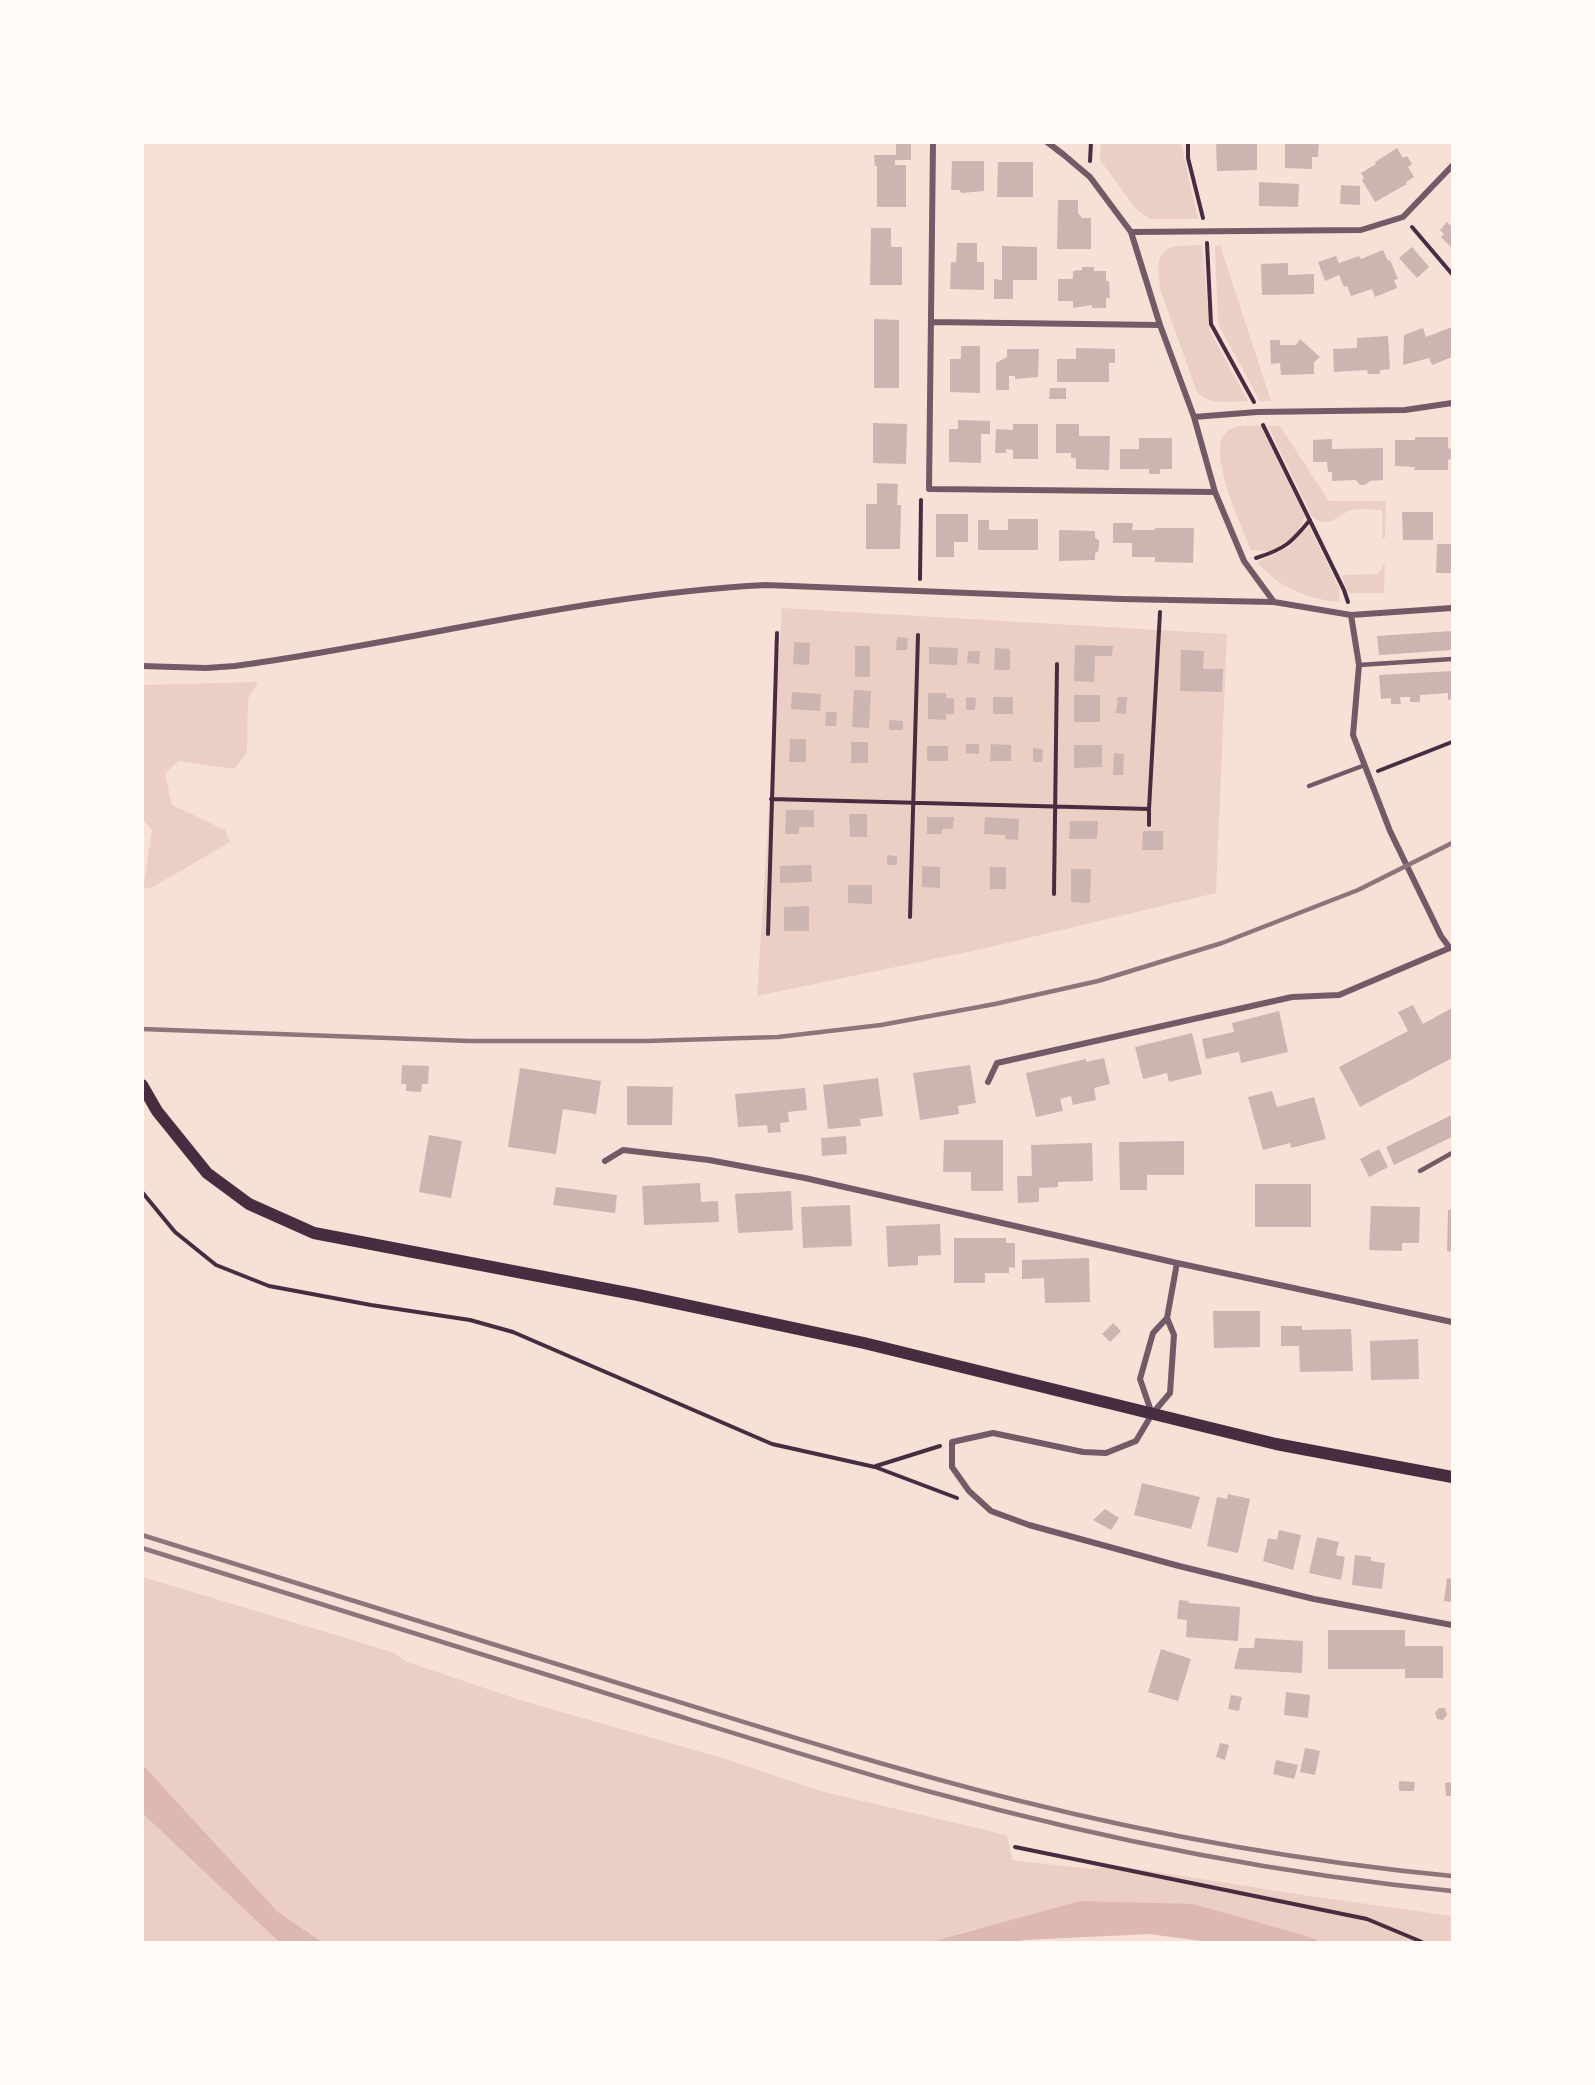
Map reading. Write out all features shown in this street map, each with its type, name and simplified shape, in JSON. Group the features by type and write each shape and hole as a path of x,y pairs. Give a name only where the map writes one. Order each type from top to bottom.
{"main road":[{"path":"142,1085 157,1111 207,1173 249,1204 315,1233 638,1294 864,1343 1276,1444 1452,1477"}],"street":[{"path":"933,142 929,489 1215,492"},
{"path":"1047,142 1090,177 1131,231 1160,325 1194,417 1215,492 1244,561 1274,602"},
{"path":"1131,231 1361,230 1403,217 1452,166"},
{"path":"931,322 1160,325"},
{"path":"1194,417 1257,412 1405,410 1452,403"},
{"path":"142,666 206,668 245,665 611,600 723,587 766,585 1274,602 1351,615 1452,608"},
{"path":"988,1082 997,1063 1292,997 1339,995 1451,947 1432,917 1390,831 1353,735 1359,665 1351,615"},
{"path":"605,1161 623,1150 709,1160 805,1178 1177,1263 1452,1322"},
{"path":"1177,1263 1167,1318 1174,1335 1170,1393 1152,1414 1137,1441 1106,1453 1083,1452 993,1433 952,1442 952,1467 969,1491 991,1511 1029,1525 1179,1566 1314,1599 1452,1625"},
{"path":"1152,1414 1140,1379 1153,1333 1167,1318"}],"lane":[{"path":"1359,665 1452,659"},
{"path":"1309,786 1366,765"},
{"path":"1420,1171 1452,1153"}],"path":[{"path":"1188,142 1188,158 1206,232 1211,324 1252,396 1257,412 1344,590 1351,615"},
{"path":"1403,217 1452,274"},
{"path":"920,590 921,501 929,489"},
{"path":"1244,561 1282,549 1310,520"},
{"path":"1149,825 1161,600"},
{"path":"768,934 777,633"},
{"path":"910,917 918,635"},
{"path":"1054,894 1057,664"},
{"path":"1369,775 1452,742"},
{"path":"771,799 1149,809"},
{"path":"142,1192 175,1232 216,1264 269,1286 371,1305 471,1320 513,1332 772,1444 875,1467 960,1499"},
{"path":"875,1467 952,1442"},
{"path":"1015,1848 1367,1919 1422,1942"}],"shaded area":[{"path":"1101,143 1181,143 1198,219 1150,219 1136,209 1100,160"},
{"path":"1202,245 1210,331 1248,401 1214,401 1197,392 1160,289 1158,265 1165,251 1174,246"},
{"path":"1220,245 1271,401 1260,401 1218,324 1215,246"},
{"path":"1238,426 1261,426 1305,517 1296,534 1273,551 1251,550 1225,480 1221,465 1221,441 1228,431"},
{"path":"1268,426 1280,426 1329,501 1386,501 1385,538 1382,538 1382,510 1352,510 1327,522 1317,520 1311,515"},
{"path":"1310,528 1339,588 1339,602 1316,598 1294,590 1274,578 1257,562 1288,548 1306,529"},
{"path":"1385,563 1384,593 1349,593 1343,575 1378,574"},
{"path":"782,608 1227,634 1216,893 982,949 757,996"},
{"path":"258,682 248,699 247,753 234,769 179,761 165,773 172,805 225,830 230,842 153,887 143,889 152,830 143,819 143,685"},
{"path":"143,1577 392,1652 407,1662 520,1700 732,1761 820,1791 1007,1835 1012,1860 1091,1869 1113,1865 1452,1916 1452,1942 1320,1942 1309,1937 976,1929 930,1942 322,1942 278,1912 143,1765"},
{"path":"143,1765 278,1912 322,1942 279,1942 143,1814"},
{"path":"143,1814 279,1942 143,1942"},
{"path":"1081,1901 1193,1904 1310,1937 1320,1942 1209,1942 1149,1934 1015,1942 930,1942"}],"building":[{"path":"1216,142 1257,142 1257,170 1217,171"},
{"path":"1285,142 1319,142 1318,157 1312,157 1312,169 1285,168"},
{"path":"896,144 911,144 911,160 895,160 895,165 906,165 906,207 877,207 877,166 875,166 874,155 896,155"},
{"path":"1397,148 1403,158 1407,156 1412,164 1408,167 1414,177 1406,182 1407,184 1375,202 1362,180 1364,178 1361,173"},
{"path":"952,161 984,161 984,191 962,193 959,190 951,190"},
{"path":"998,162 1033,162 1033,197 997,197"},
{"path":"1259,182 1299,184 1298,207 1259,206"},
{"path":"1341,185 1360,186 1360,205 1340,204"},
{"path":"1058,200 1078,200 1078,213 1082,218 1091,218 1091,249 1057,249"},
{"path":"1447,222 1451,226 1452,224 1452,248 1441,237 1444,234 1440,230"},
{"path":"871,228 891,228 891,247 902,247 902,285 870,285"},
{"path":"957,243 977,243 977,262 984,262 984,290 950,289 951,262 956,262"},
{"path":"1002,246 1037,247 1037,280 1013,280 1013,299 994,299 994,279 1002,280"},
{"path":"1412,247 1429,267 1417,278 1399,258"},
{"path":"1383,250 1398,279 1394,280 1397,288 1375,297 1372,289 1351,296 1339,275 1325,281 1318,262 1336,256 1339,263 1359,256 1361,259"},
{"path":"1288,263 1288,275 1314,274 1314,294 1262,295 1261,264"},
{"path":"1082,267 1094,267 1094,271 1106,271 1110,298 1106,298 1106,308 1092,308 1092,305 1073,308 1073,301 1058,301 1058,279 1073,279 1073,271 1082,270"},
{"path":"874,319 899,320 899,388 874,388"},
{"path":"1452,327 1452,357 1432,365 1429,358 1403,365 1404,335 1423,328 1426,337"},
{"path":"1388,336 1390,369 1380,370 1380,374 1368,374 1367,370 1334,372 1333,349 1357,348 1357,338"},
{"path":"1300,339 1320,357 1314,362 1314,374 1281,375 1280,363 1271,364 1270,340 1280,340 1280,345 1296,345"},
{"path":"961,346 980,346 980,393 950,392 950,359 961,359"},
{"path":"1076,348 1115,349 1115,363 1109,363 1109,382 1057,382 1057,359 1076,359"},
{"path":"1007,349 1039,349 1038,377 1015,379 1015,376 1009,376 1009,390 996,390 996,363 1007,357"},
{"path":"1050,388 1066,388 1066,399 1049,399"},
{"path":"958,420 990,421 990,434 981,434 981,463 949,462 949,429 958,429"},
{"path":"873,423 907,424 906,464 873,463"},
{"path":"1013,424 1038,424 1038,459 1013,459 1013,450 1006,449 1006,453 995,453 996,429 1013,430"},
{"path":"1056,424 1079,424 1079,436 1110,436 1109,470 1076,469 1076,458 1071,458 1071,453 1056,453"},
{"path":"1415,437 1448,437 1448,447 1452,451 1452,458 1448,460 1448,470 1414,470 1415,467 1395,466 1395,440 1415,440"},
{"path":"1139,438 1172,438 1172,469 1160,469 1160,474 1149,474 1149,469 1120,469 1120,449 1139,449"},
{"path":"1332,439 1332,449 1383,448 1383,480 1370,481 1365,485 1360,485 1356,480 1332,481 1332,472 1328,472 1327,462 1313,462 1313,440"},
{"path":"877,483 898,484 897,505 901,505 900,549 866,549 866,504 877,504"},
{"path":"1402,512 1433,512 1433,540 1403,540"},
{"path":"936,514 968,514 968,542 954,542 954,557 936,557"},
{"path":"1008,519 1038,519 1038,550 978,550 978,520 989,520 989,530 1008,530"},
{"path":"1113,523 1133,523 1132,530 1194,528 1193,563 1155,562 1155,557 1132,557 1132,543 1113,543"},
{"path":"1059,530 1095,531 1095,538 1099,540 1099,546 1098,552 1095,553 1095,560 1059,561"},
{"path":"1437,544 1452,544 1452,573 1436,573"},
{"path":"1452,631 1452,650 1379,655 1377,636"},
{"path":"897,637 908,638 907,650 896,650"},
{"path":"794,642 810,643 809,665 793,664"},
{"path":"1075,645 1113,646 1112,656 1095,656 1094,682 1074,681"},
{"path":"855,646 870,646 870,677 855,677"},
{"path":"929,647 958,648 957,665 929,664"},
{"path":"995,648 1010,649 1010,670 994,670"},
{"path":"1181,650 1204,651 1203,669 1223,669 1222,692 1180,691"},
{"path":"968,651 980,651 979,664 967,663"},
{"path":"1452,671 1452,699 1448,700 1448,693 1420,695 1420,702 1410,702 1410,697 1400,697 1401,704 1391,704 1391,698 1381,699 1379,675"},
{"path":"854,690 871,691 869,728 852,727"},
{"path":"792,692 821,694 820,711 791,709"},
{"path":"928,693 946,693 946,698 954,698 954,714 946,714 946,720 928,719"},
{"path":"1074,695 1100,695 1100,722 1074,722"},
{"path":"966,697 976,698 975,710 966,710"},
{"path":"993,697 1013,697 1013,714 993,714"},
{"path":"1118,697 1127,697 1126,714 1116,713"},
{"path":"826,712 837,712 836,726 825,726"},
{"path":"889,720 903,721 903,730 889,730"},
{"path":"790,739 806,739 806,762 789,762"},
{"path":"851,742 868,742 868,763 851,763"},
{"path":"966,744 979,744 979,754 966,753"},
{"path":"991,744 1011,745 1011,761 990,761"},
{"path":"1074,745 1102,745 1102,767 1074,768"},
{"path":"927,746 948,746 948,761 927,761"},
{"path":"1033,748 1043,749 1042,762 1033,762"},
{"path":"1114,753 1124,754 1123,775 1113,775"},
{"path":"786,810 814,810 814,827 799,827 799,834 785,834"},
{"path":"849,814 867,814 867,837 850,837"},
{"path":"927,817 954,817 953,829 942,829 942,834 927,834"},
{"path":"985,817 1019,819 1018,840 1005,839 1006,835 984,834"},
{"path":"1070,821 1098,821 1097,839 1069,839"},
{"path":"1143,831 1163,831 1163,850 1142,850"},
{"path":"887,855 897,856 897,865 887,865"},
{"path":"811,865 812,882 780,883 780,866"},
{"path":"922,866 940,867 940,888 922,887"},
{"path":"990,867 1006,867 1006,889 990,889"},
{"path":"1071,869 1091,869 1090,903 1071,902"},
{"path":"848,885 872,885 872,904 848,903"},
{"path":"809,906 809,931 784,931 784,907"},
{"path":"1413,1005 1423,1024 1452,1008 1452,1058 1360,1107 1339,1067 1408,1031 1398,1012"},
{"path":"1279,1011 1288,1052 1241,1063 1239,1052 1206,1059 1202,1039 1234,1032 1232,1023"},
{"path":"1192,1033 1202,1074 1169,1082 1167,1073 1143,1079 1135,1047"},
{"path":"1104,1058 1110,1084 1094,1088 1096,1100 1073,1105 1071,1096 1060,1099 1063,1111 1036,1117 1026,1073 1086,1059 1086,1062"},
{"path":"402,1065 429,1066 428,1084 422,1084 421,1092 406,1091 406,1084 401,1084"},
{"path":"970,1065 976,1103 958,1106 959,1114 920,1120 913,1073"},
{"path":"520,1068 601,1081 596,1114 563,1109 556,1154 508,1147"},
{"path":"878,1078 883,1116 860,1119 861,1126 828,1129 823,1085"},
{"path":"627,1086 673,1087 672,1125 627,1125"},
{"path":"805,1088 807,1110 788,1112 789,1122 780,1123 781,1132 768,1133 767,1125 738,1127 735,1094"},
{"path":"1272,1091 1277,1107 1314,1097 1326,1139 1291,1148 1290,1143 1263,1150 1248,1097"},
{"path":"1452,1115 1452,1137 1394,1165 1386,1147"},
{"path":"429,1135 462,1141 451,1198 419,1192"},
{"path":"846,1136 847,1154 822,1156 821,1138"},
{"path":"944,1140 1003,1140 1003,1191 971,1191 971,1172 943,1172"},
{"path":"1184,1141 1184,1175 1147,1175 1147,1190 1120,1190 1119,1142"},
{"path":"1092,1143 1093,1181 1058,1182 1058,1187 1039,1188 1039,1202 1018,1203 1017,1176 1032,1176 1031,1145"},
{"path":"1379,1149 1388,1167 1369,1177 1360,1159"},
{"path":"700,1183 701,1202 718,1201 719,1222 644,1225 642,1186"},
{"path":"1255,1184 1311,1184 1311,1227 1255,1227"},
{"path":"556,1187 617,1195 615,1213 553,1205"},
{"path":"791,1191 793,1230 738,1233 735,1194"},
{"path":"850,1205 852,1246 803,1248 801,1207"},
{"path":"1371,1206 1420,1207 1419,1243 1402,1243 1402,1251 1369,1250"},
{"path":"1448,1210 1452,1210 1452,1252 1447,1251"},
{"path":"940,1224 941,1255 918,1256 918,1265 888,1267 886,1226"},
{"path":"954,1238 1006,1238 1006,1243 1015,1243 1015,1268 1009,1267 1009,1273 985,1273 985,1283 954,1283"},
{"path":"1089,1258 1090,1302 1045,1303 1044,1278 1022,1279 1022,1260"},
{"path":"1213,1311 1260,1311 1260,1347 1214,1348"},
{"path":"1113,1323 1121,1331 1110,1342 1102,1334"},
{"path":"1281,1326 1302,1326 1302,1330 1351,1329 1353,1371 1300,1372 1299,1346 1281,1346"},
{"path":"1418,1339 1419,1379 1371,1380 1370,1341"},
{"path":"1142,1483 1200,1497 1191,1529 1134,1515"},
{"path":"1228,1494 1250,1499 1238,1553 1207,1546 1217,1497 1227,1499"},
{"path":"1105,1509 1119,1518 1111,1530 1093,1520"},
{"path":"1279,1530 1301,1535 1293,1570 1263,1561 1268,1538 1277,1540"},
{"path":"1317,1537 1339,1542 1336,1555 1345,1557 1341,1580 1309,1573"},
{"path":"1355,1555 1371,1557 1371,1561 1385,1563 1382,1589 1352,1585"},
{"path":"1447,1578 1452,1579 1452,1602 1444,1601"},
{"path":"1179,1600 1189,1601 1188,1603 1240,1607 1238,1641 1186,1637 1187,1620 1177,1619"},
{"path":"1328,1630 1405,1630 1405,1646 1443,1646 1443,1678 1405,1678 1405,1669 1328,1669"},
{"path":"1255,1638 1303,1641 1302,1673 1234,1669 1239,1648 1254,1648"},
{"path":"1161,1649 1191,1659 1178,1701 1148,1692"},
{"path":"1286,1692 1310,1695 1308,1718 1284,1715"},
{"path":"1231,1695 1242,1697 1239,1711 1228,1709"},
{"path":"1439,1708 1445,1708 1447,1715 1443,1720 1437,1719 1435,1713"},
{"path":"1220,1743 1229,1745 1225,1760 1216,1757"},
{"path":"1305,1748 1320,1751 1315,1775 1300,1772"},
{"path":"1276,1760 1298,1765 1294,1779 1273,1774"},
{"path":"1399,1781 1415,1782 1414,1791 1399,1791"},
{"path":"1452,1782 1452,1796 1446,1796 1445,1783"}],"railway":[{"path":"142,1029 469,1041 646,1041 778,1037 881,1025 995,1004 1098,981 1222,943 1358,890 1452,843"},
{"path":"142,1535 878,1763 970,1788 1124,1825 1233,1846 1343,1863 1452,1876"},
{"path":"142,1548 790,1751 995,1809 1060,1825 1255,1865 1452,1891"}]}
